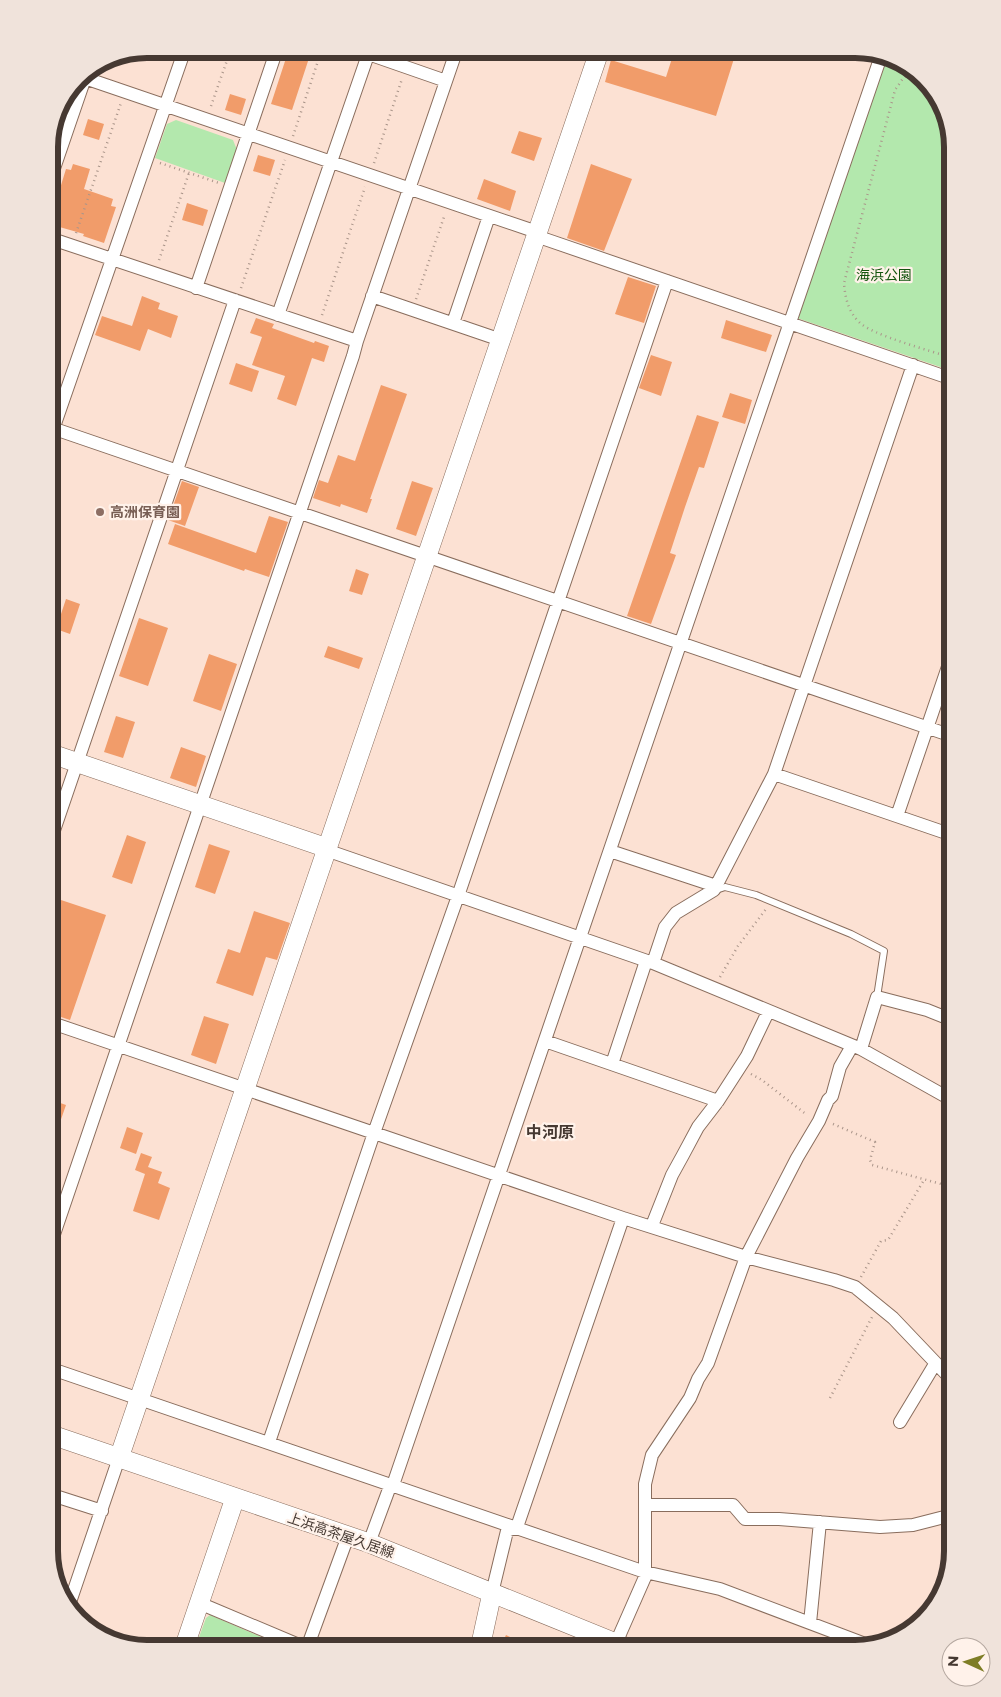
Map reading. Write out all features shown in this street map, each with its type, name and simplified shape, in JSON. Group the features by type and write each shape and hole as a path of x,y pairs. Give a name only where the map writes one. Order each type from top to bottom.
{"street":[{"path":"58,409 182,58"},
{"path":"196,288 274,58"},
{"path":"278,314 367,58"},
{"path":"387,58 446,81"},
{"path":"58,1223 353,356 356,341 454,58"},
{"path":"71,1599 597,58"},
{"path":"369,1543 393,1485 500,1175 879,61"},
{"path":"88,79 449,202 667,281 944,376"},
{"path":"58,154 78,89"},
{"path":"453,324 489,216"},
{"path":"58,241 356,341"},
{"path":"269,1442 374,1133 458,896 667,281"},
{"path":"372,296 500,340"},
{"path":"58,819 236,300"},
{"path":"612,1064 649,962 665,928 676,914 715,888 774,774 913,365"},
{"path":"58,434 176,471 944,733"},
{"path":"897,816 944,678"},
{"path":"58,756 649,962 857,1048 944,1096"},
{"path":"774,774 944,832"},
{"path":"610,850 715,888"},
{"path":"624,1640 646,1572 645,1484 652,1455 690,1398 698,1379 708,1363 746,1257 797,1158 819,1121 828,1100 832,1096 840,1067 857,1048 877,997 926,1010 944,1017"},
{"path":"649,1226 653,1223 672,1175 698,1127 740,1068 768,1012"},
{"path":"58,1025 623,1218 746,1257 856,1287 906,1330 944,1372"},
{"path":"545,1041 718,1101"},
{"path":"482,1639 507,1531 517,1527 623,1218"},
{"path":"900,1422 936,1364"},
{"path":"58,1371 646,1572 720,1589 855,1640"},
{"name":"上浜高茶屋久居線","path":"58,1437 369,1543 606,1640"},
{"path":"58,1497 102,1511"},
{"path":"187,1639 235,1498"},
{"path":"645,1505 733,1505 745,1519 779,1519 880,1527 913,1525 944,1517"},
{"path":"810,1623 820,1522"},
{"path":"310,1639 348,1536"},
{"path":"200,1603 286,1639"}],"lane":[{"path":"715,888 738,889 771,900 799,914 851,934 884,951 877,997"}],"path":[{"path":"206,120 228,58"},
{"path":"236,300 319,58"},
{"path":"908,75 895,90 844,283 845,292 854,317 867,329 944,355"},
{"path":"72,246 125,92"},
{"path":"147,158 230,186"},
{"path":"155,274 189,173"},
{"path":"412,309 449,202"},
{"path":"714,989 738,946 771,900"},
{"path":"740,1068 762,1080 809,1116 819,1121 826,1121 875,1142 870,1160 872,1165 944,1185"},
{"path":"856,1287 881,1241 888,1240 924,1180"},
{"path":"830,1398 879,1305"}],"green space":[{"name":"海浜公園","path":"884,63 904,72 922,88 934,107 942,129 944,146 944,368 797,318"},
{"path":"176,120 233,140 237,150 225,183 155,158 167,124"},
{"path":"210,1615 266,1639 198,1639 206,1618"}],"building":[{"path":"286,58 309,58 292,110 271,104"},
{"path":"672,58 734,58 716,116 605,82 611,60 666,77"},
{"path":"230,94 246,99 241,115 225,110"},
{"path":"88,119 104,124 99,140 83,135"},
{"path":"519,131 542,138 534,161 511,153"},
{"path":"258,155 275,160 270,176 253,171"},
{"path":"73,164 90,169 84,189 113,199 111,206 116,207 104,243 83,236 84,234 58,227 58,195 66,169 71,170"},
{"path":"591,164 632,179 604,251 567,238"},
{"path":"484,179 516,191 510,211 477,199"},
{"path":"187,203 208,210 203,226 182,220"},
{"path":"628,277 656,286 644,323 615,314"},
{"path":"142,296 160,303 158,309 178,316 171,338 148,329 140,351 95,335 102,316 132,326"},
{"path":"256,318 274,324 272,328 314,343 315,341 329,346 324,362 312,358 296,406 277,399 285,376 252,365 262,337 250,333"},
{"path":"726,320 772,335 766,352 721,338"},
{"path":"651,355 672,362 661,396 639,388"},
{"path":"236,363 259,371 252,392 229,384"},
{"path":"381,385 407,394 370,499 372,499 367,513 341,504 340,507 313,498 319,480 328,483 338,455 355,461"},
{"path":"730,393 752,400 745,424 722,417"},
{"path":"697,415 719,422 704,468 699,467 685,507 670,553 676,555 651,624 627,616"},
{"path":"182,481 199,487 185,526 168,520"},
{"path":"412,481 433,488 416,536 396,529"},
{"path":"269,516 288,522 269,577 245,569 244,571 168,544 175,524 256,553"},
{"path":"356,569 369,574 362,595 349,591"},
{"path":"66,599 80,604 70,634 58,630 58,623"},
{"path":"139,618 168,628 148,686 119,676"},
{"path":"328,646 363,658 359,669 324,657"},
{"path":"209,654 237,664 221,711 193,701"},
{"path":"116,716 135,722 123,758 104,752"},
{"path":"181,747 206,756 196,787 170,778"},
{"path":"127,835 146,842 132,884 112,877"},
{"path":"209,844 230,851 215,894 195,887"},
{"path":"58,899 106,915 70,1020 58,1016"},
{"path":"254,911 290,923 277,960 266,957 253,996 216,983 228,949 240,953"},
{"path":"204,1016 229,1024 216,1064 191,1055"},
{"path":"58,1102 66,1105 58,1128"},
{"path":"127,1127 143,1133 136,1154 120,1148"},
{"path":"141,1153 152,1157 148,1167 162,1172 158,1183 170,1188 159,1220 133,1211 145,1174 135,1170"},
{"path":"506,1635 515,1640 504,1640"}],"place":[{"name":"高洲保育園","path":"100,512"}],"district":[{"name":"中河原","path":"550,1132"}]}
